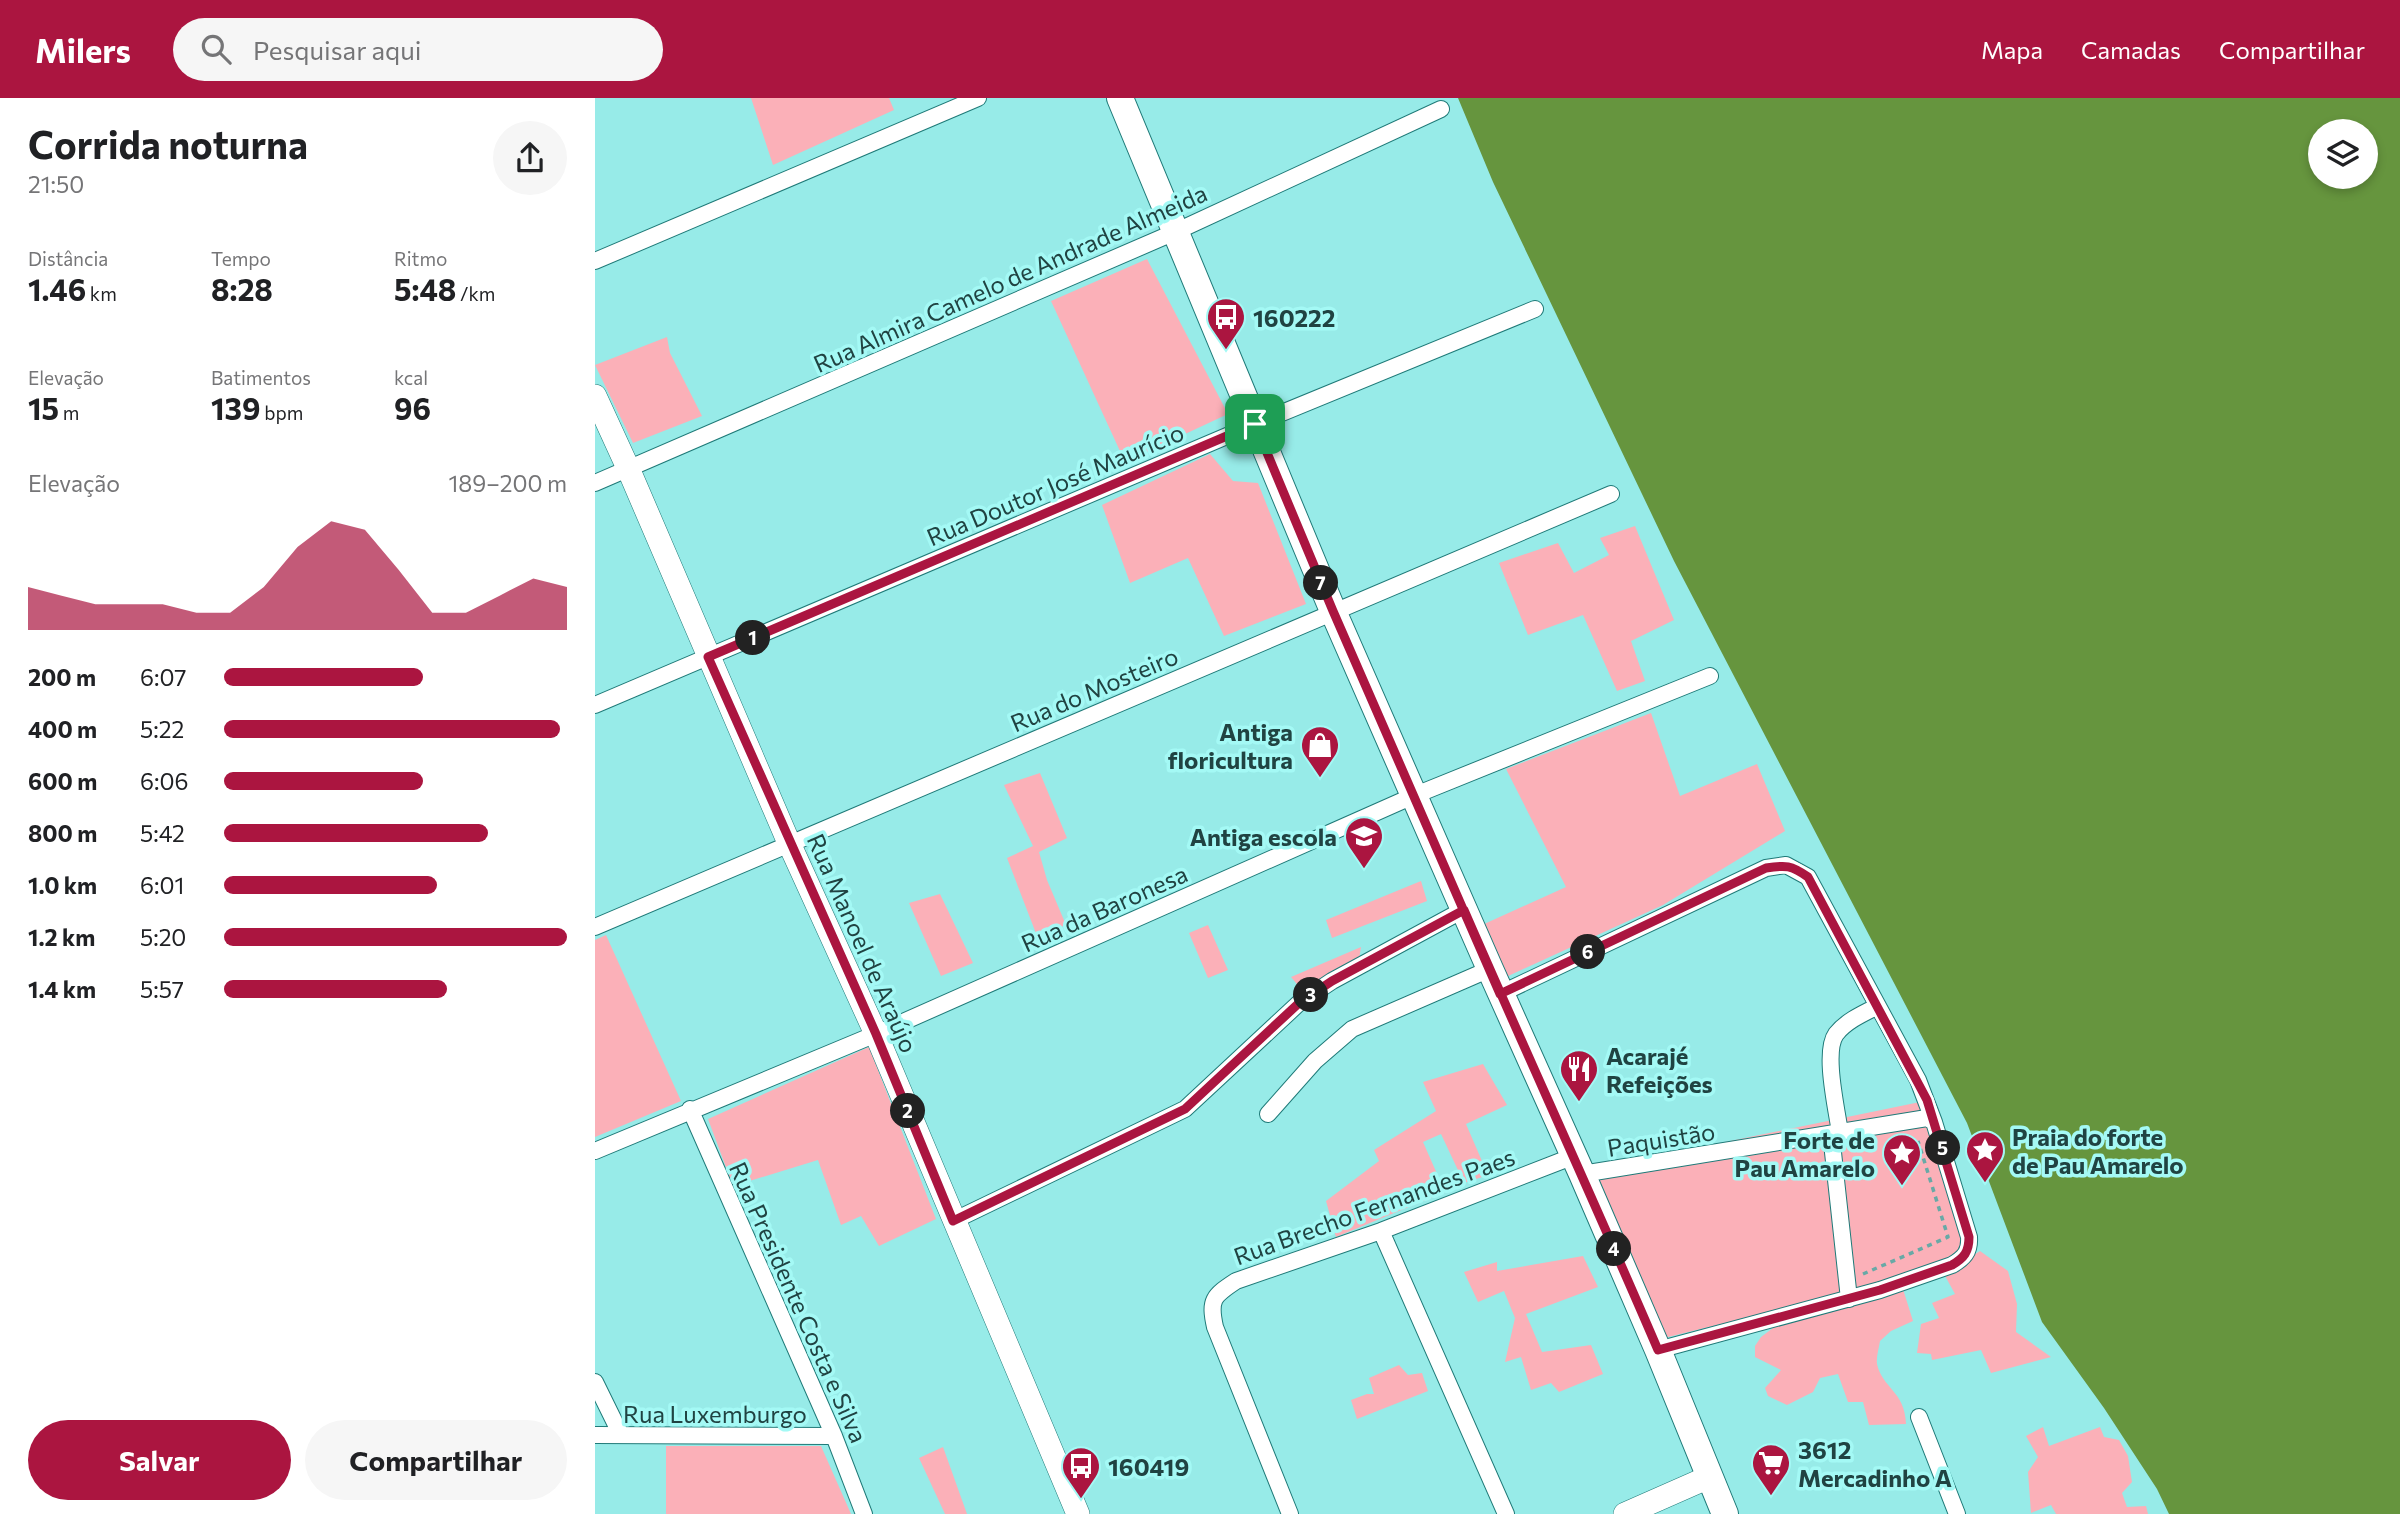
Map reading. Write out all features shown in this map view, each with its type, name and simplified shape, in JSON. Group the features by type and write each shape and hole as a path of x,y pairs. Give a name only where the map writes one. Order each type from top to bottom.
{"main road":[{"path":"1121,98 1333,611 1500,994 1578,1165 1725,1514"}],"street":[{"path":"595,261 978,98"},
{"name":"Rua Almira Camelo de Andrade Almeida","path":"595,484 1175,232 1441,109"},
{"name":"Rua Doutor José Maurício","path":"595,705 1255,424 1535,309"},
{"name":"Rua Manoel de Araújo","path":"595,396 789,843 876,1034 1078,1514"},
{"name":"Rua do Mosteiro","path":"595,927 1611,494"},
{"name":"Rua da Baronesa","path":"595,1151 876,1034 1413,796 1710,676"},
{"path":"1500,994 1766,868 1786,865 1808,877 1923,1090 1969,1237 1967,1252 1960,1260 1849,1299 1658,1350"},
{"path":"953,1221 1185,1109 1299,1003 1332,981 1464,910"},
{"path":"1268,1114 1315,1061 1352,1029 1490,970"},
{"path":"1849,1299 1831,1050 1835,1035 1860,1015 1878,1006"},
{"name":"Rua Presidente Costa e Silva","path":"690,1110 834,1436 864,1514"},
{"name":"Paquistão","path":"1578,1165 1835,1133 1927,1118 1934,1122"},
{"name":"Rua Brecho Fernandes Paes","path":"1290,1514 1215,1327 1212,1302 1219,1292 1236,1281 1578,1165"},
{"path":"1381,1231 1506,1514"},
{"path":"595,1382 621,1435"},
{"path":"1919,1417 1957,1514"},
{"name":"Rua Luxemburgo","path":"595,1435 834,1436"},
{"path":"1625,1514 1709,1477"}],"path":[{"path":"1848,1281 1948,1237 1918,1141"}],"shaded area":[{"path":"751,98 889,98 894,110 773,165"},
{"path":"1458,98 2400,98 2400,1514 2169,1514 2157,1489 2104,1408 2042,1322 1967,1123 1674,561 1493,182"},
{"path":"1147,259 1228,414 1125,462 1051,301"},
{"path":"667,337 670,353 702,416 633,443 595,365"},
{"path":"1210,454 1233,481 1258,483 1306,604 1224,636 1188,558 1130,583 1102,505"},
{"path":"1635,526 1674,620 1631,641 1645,681 1617,691 1583,615 1528,635 1499,563 1558,543 1574,573 1609,555 1600,538"},
{"path":"1651,713 1680,796 1757,764 1785,831 1663,905 1506,977 1482,925 1566,887 1506,769"},
{"path":"1040,773 1067,838 1039,852 1047,880 1066,925 1037,936 1007,858 1033,846 1004,785"},
{"path":"1421,881 1427,901 1332,938 1326,920"},
{"path":"940,894 973,963 941,976 909,903"},
{"path":"1208,925 1228,970 1208,978 1189,933"},
{"path":"606,935 681,1101 595,1137 595,940"},
{"path":"1361,947 1359,959 1301,989 1291,977"},
{"path":"869,1047 936,1219 879,1246 861,1216 841,1225 818,1160 733,1186 708,1119"},
{"path":"1483,1064 1507,1105 1466,1124 1488,1175 1464,1183 1441,1134 1423,1142 1445,1192 1336,1237 1326,1201 1379,1161 1374,1150 1436,1111 1423,1082"},
{"path":"1920,1102 1971,1250 1891,1282 1660,1339 1589,1170"},
{"path":"1980,1251 2008,1271 2017,1304 2016,1332 2051,1357 1991,1373 1981,1350 1932,1360 1931,1354 1917,1353 1921,1324 1939,1318 1932,1303 1955,1294 1944,1274"},
{"path":"1583,1256 1598,1287 1526,1314 1542,1352 1591,1345 1603,1374 1559,1392 1551,1383 1531,1390 1521,1357 1505,1362 1515,1318 1504,1291 1478,1302 1464,1272 1497,1262 1497,1271"},
{"path":"1902,1286 1913,1321 1891,1331 1880,1341 1877,1361 1883,1379 1902,1404 1906,1424 1869,1425 1863,1402 1848,1402 1838,1374 1820,1378 1813,1392 1787,1405 1768,1396 1765,1388 1781,1370 1755,1357 1755,1346 1761,1337 1781,1322"},
{"path":"1399,1365 1408,1375 1422,1373 1428,1391 1357,1419 1351,1400 1374,1394 1369,1378"},
{"path":"2043,1427 2049,1446 2100,1427 2104,1437 2119,1440 2128,1456 2132,1482 2122,1493 2127,1507 2146,1506 2148,1514 2056,1514 2051,1505 2031,1513 2028,1472 2038,1457 2026,1436"},
{"path":"666,1446 821,1446 851,1514 666,1514"},
{"path":"943,1447 967,1514 945,1514 919,1458"}],"place":[{"name":"160222","path":"1226,351"},
{"name":"Antiga floricultura","path":"1320,779"},
{"name":"Antiga escola","path":"1364,870"},
{"name":"Acarajé Refeições","path":"1579,1103"},
{"name":"Praia do forte de Pau Amarelo","path":"1985,1184"},
{"name":"Forte de Pau Amarelo","path":"1902,1187"},
{"name":"3612 Mercadinho A","path":"1771,1497"},
{"name":"160419","path":"1081,1500"}],"route":[{"path":"1255,424 708,657 876,1034 953,1221 1185,1109 1299,1003 1332,981 1464,910 1500,994 1582,1174 1658,1350 1880,1290 1960,1260 1967,1252 1969,1237 1927,1100 1820,898 1808,877 1797,870 1786,865 1766,868 1500,994 1490,970 1464,910 1413,796 1333,611 1255,424"}]}
